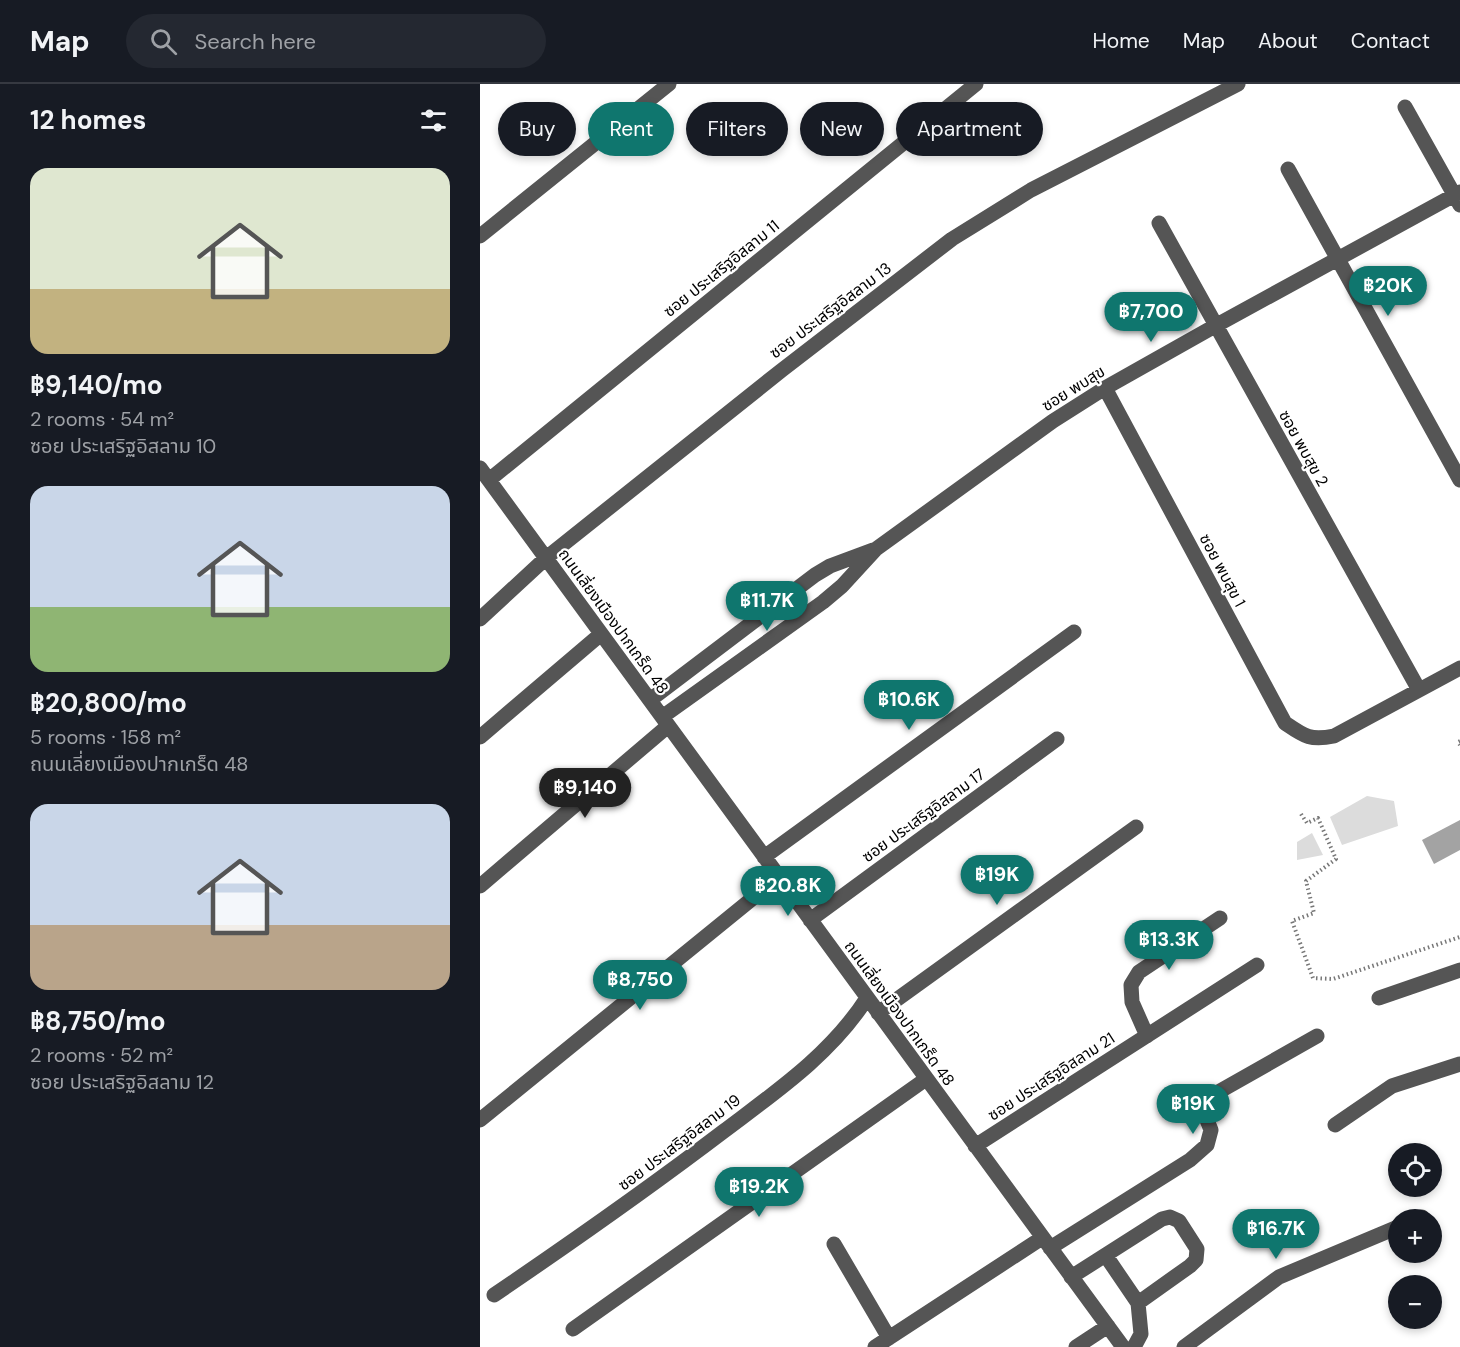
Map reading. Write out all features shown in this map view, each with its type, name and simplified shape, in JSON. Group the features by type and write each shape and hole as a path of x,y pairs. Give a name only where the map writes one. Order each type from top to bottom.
{"street":[{"path":"480,236 669,84"},
{"name":"ซอย ประเสริฐอิสลาม 11","path":"484,474 976,84"},
{"name":"ซอย ประเสริฐอิสลาม 13","path":"480,619 546,558 782,370 952,239 1031,190 1238,84"},
{"path":"1405,107 1458,197"},
{"path":"1288,169 1460,480"},
{"name":"ซอย พบสุข","path":"480,886 665,721 842,586 876,549 1053,421 1105,388 1215,326 1337,259 1458,197"},
{"name":"ซอย พบสุข 2","path":"1159,224 1419,690"},
{"name":"ซอย พบสุข 1","path":"1105,388 1286,723 1303,736 1318,739 1334,736 1419,690"},
{"name":"ถนนเลี่ยงเมืองปากเกร็ด 48","path":"484,474 1123,1347"},
{"name":"ซอย พบสุข","path":"650,700 815,575 830,566 876,549"},
{"path":"764,857 1074,632"},
{"path":"480,737 601,634"},
{"path":"1419,690 1460,668"},
{"name":"ซอย ประเสริฐอิสลาม 17","path":"810,920 1057,739"},
{"path":"878,1013 1136,827"},
{"path":"480,1120 779,877"},
{"path":"1147,1036 1132,1002 1131,985 1139,972 1220,918"},
{"name":"ซอย ประเสริฐอิสลาม 21","path":"975,1146 1257,965"},
{"path":"1378,998 1460,970"},
{"name":"ซอย ประเสริฐอิสลาม 19","path":"494,1295 635,1198 785,1085 834,1042 853,1021 867,999"},
{"path":"875,1347 1046,1243 1190,1160 1207,1145 1211,1130 1204,1107 1213,1095 1317,1036"},
{"path":"1335,1125 1392,1086 1460,1064"},
{"path":"573,1329 926,1079"},
{"path":"1071,1277 1162,1219 1170,1217 1179,1221 1197,1249 1196,1260 1138,1303"},
{"path":"1184,1347 1279,1277 1388,1231"},
{"path":"834,1244 889,1338"},
{"path":"1106,1256 1138,1303 1142,1334 1134,1347"},
{"path":"1076,1347 1108,1326"}],"path":[{"path":"1301,814 1307,823 1318,818 1336,860 1305,881 1314,913 1292,921 1313,978 1333,980 1460,937"}],"shaded area":[{"path":"1367,796 1394,801 1398,826 1342,845 1330,817"},
{"path":"1460,820 1460,850 1434,864 1422,840"},
{"path":"1312,833 1323,855 1297,860 1297,842"}]}
